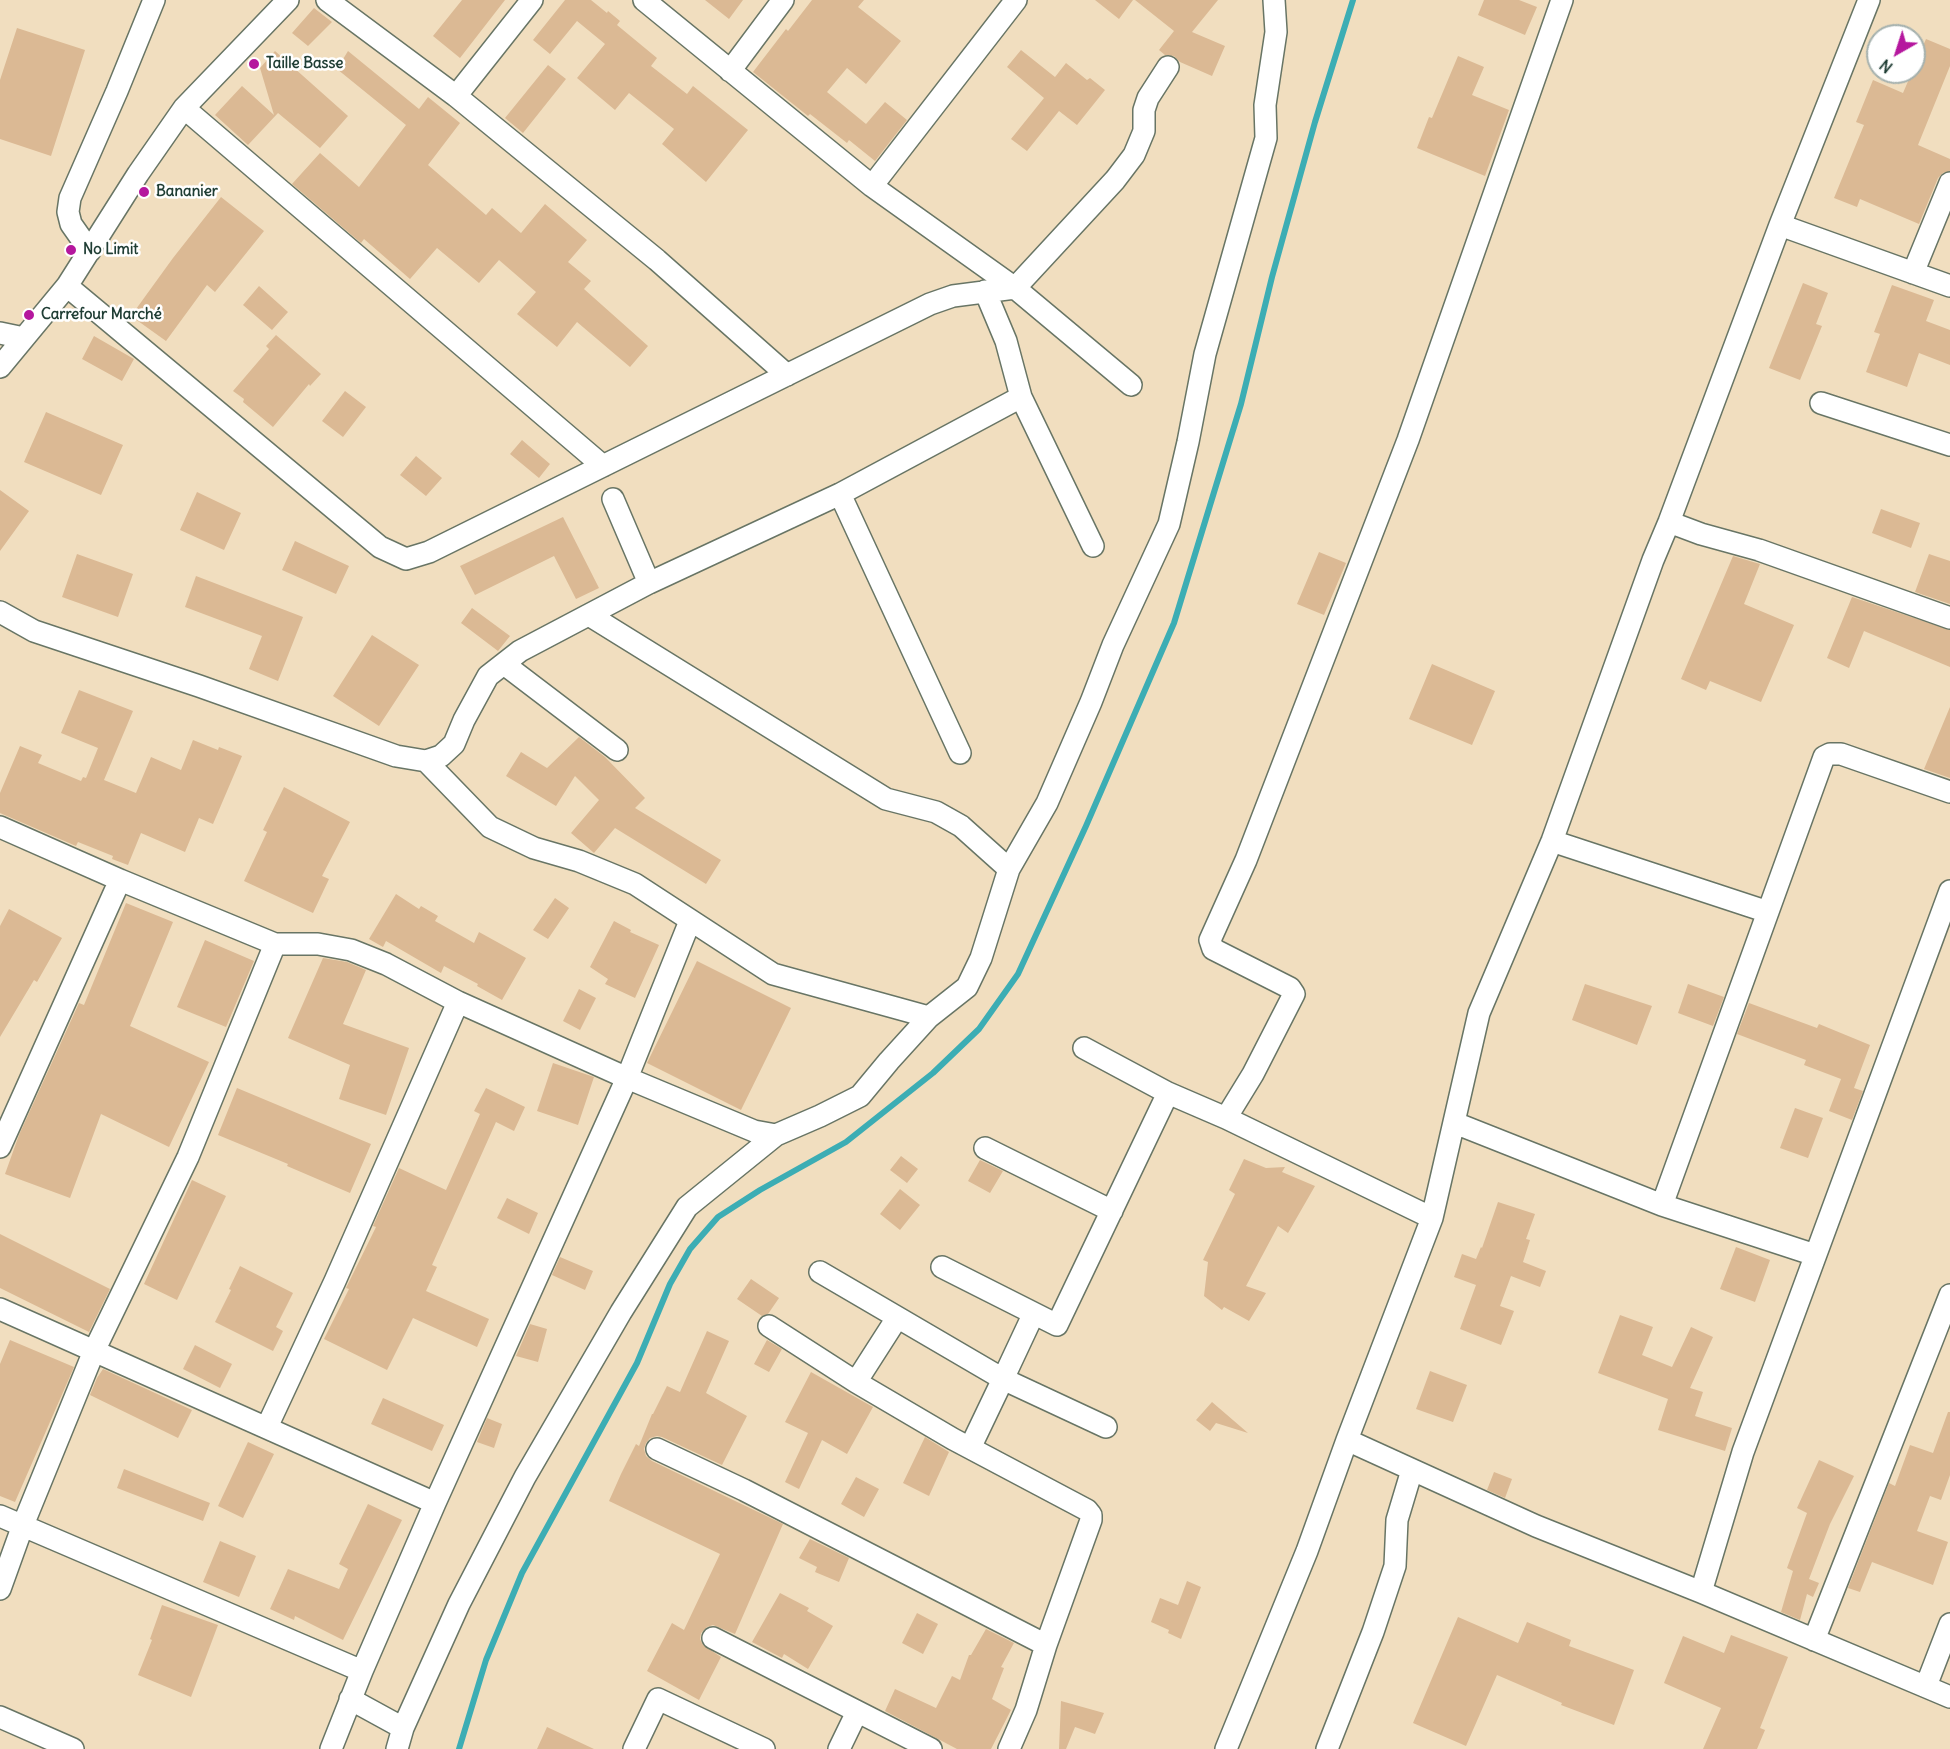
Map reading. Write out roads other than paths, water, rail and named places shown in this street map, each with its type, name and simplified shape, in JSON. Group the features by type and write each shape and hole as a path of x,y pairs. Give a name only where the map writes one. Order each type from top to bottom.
{"street":[{"path":"90,251 71,224 68,212 70,198 154,0"},
{"path":"0,367 68,286 138,174 184,108 288,0"},
{"path":"327,0 456,96 657,260 787,375"},
{"path":"456,96 532,0"},
{"path":"644,0 872,186 1015,288 1131,385"},
{"path":"730,71 783,0"},
{"path":"872,186 1016,0"},
{"path":"397,1749 403,1728 459,1604 525,1477 621,1312 687,1208 776,1135 860,1096 929,1017 967,987 981,958 1009,869 1047,802 1091,702 1113,645 1169,524 1205,354 1266,138 1265,105 1276,32 1274,0"},
{"path":"1226,1118 1294,994 1290,988 1213,950 1209,940 1246,860 1408,440 1562,0"},
{"path":"1226,1749 1307,1551 1432,1218 1479,1013 1552,841 1653,560 1780,225 1869,0"},
{"path":"68,286 380,548 406,559 429,552 930,304 953,296 1015,288 1115,180 1134,155 1144,131 1144,110 1148,98 1168,66"},
{"path":"184,108 603,466"},
{"path":"1913,273 1950,183"},
{"path":"1780,225 1950,286"},
{"path":"985,291 1006,341 1021,397 1093,546"},
{"path":"0,333 24,338"},
{"path":"0,612 34,631 199,686 396,756 426,761 441,756 454,744 488,676 520,651 650,583 840,494 1021,397"},
{"path":"1821,402 1950,445"},
{"path":"840,494 960,753"},
{"path":"613,499 650,583"},
{"path":"1669,522 1701,534 1759,550 1950,618"},
{"path":"589,615 886,799 936,812 961,826 1009,869"},
{"path":"504,664 617,750"},
{"path":"1662,1205 1824,757 1830,754 1841,754 1950,792"},
{"path":"426,761 490,827 534,849 579,861 635,884 773,974 929,1017"},
{"path":"0,827 275,945 318,944 351,950 386,964 458,1002 627,1078 754,1131 776,1135"},
{"path":"1552,841 1768,912"},
{"path":"0,1147 120,880"},
{"path":"1701,1592 1743,1452 1950,891"},
{"path":"331,1749 362,1671 435,1503 627,1078 690,921"},
{"path":"0,1589 23,1525 94,1351 188,1157 275,945"},
{"path":"267,1426 335,1281 458,1002"},
{"path":"1084,1048 1168,1093 1226,1118 1432,1218"},
{"path":"942,1267 1033,1315 1057,1325 1168,1093"},
{"path":"1455,1123 1662,1205 1815,1256"},
{"path":"985,1148 1112,1211"},
{"path":"820,1272 1003,1379 1106,1427"},
{"path":"1814,1640 1950,1295"},
{"path":"0,1309 267,1426 435,1503"},
{"path":"970,1448 1033,1315"},
{"path":"856,1382 897,1318"},
{"path":"770,1326 856,1382 970,1448 1087,1510 1091,1515 1026,1710 1009,1749"},
{"path":"1347,1440 1536,1526 1950,1696"},
{"path":"657,1449 744,1490 1046,1645"},
{"path":"1327,1749 1373,1632 1395,1566 1397,1520 1413,1470"},
{"path":"0,1516 362,1671"},
{"path":"1926,1686 1950,1624"},
{"path":"713,1638 931,1749"},
{"path":"351,1699 403,1728"},
{"path":"634,1749 658,1699 764,1749"},
{"path":"839,1749 857,1712"},
{"path":"0,1717 73,1749"}],"waterway":[{"path":"459,1749 486,1660 522,1573 637,1363 670,1284 690,1249 718,1217 760,1190 846,1142 933,1073 979,1029 1018,974 1086,826 1174,623 1241,404 1272,277 1315,122 1353,0"}],"place":[{"name":"Taille Basse","path":"254,64"},
{"name":"Bananier","path":"144,192"},
{"name":"No Limit","path":"71,250"},
{"name":"Carrefour Marché","path":"29,315"}]}
